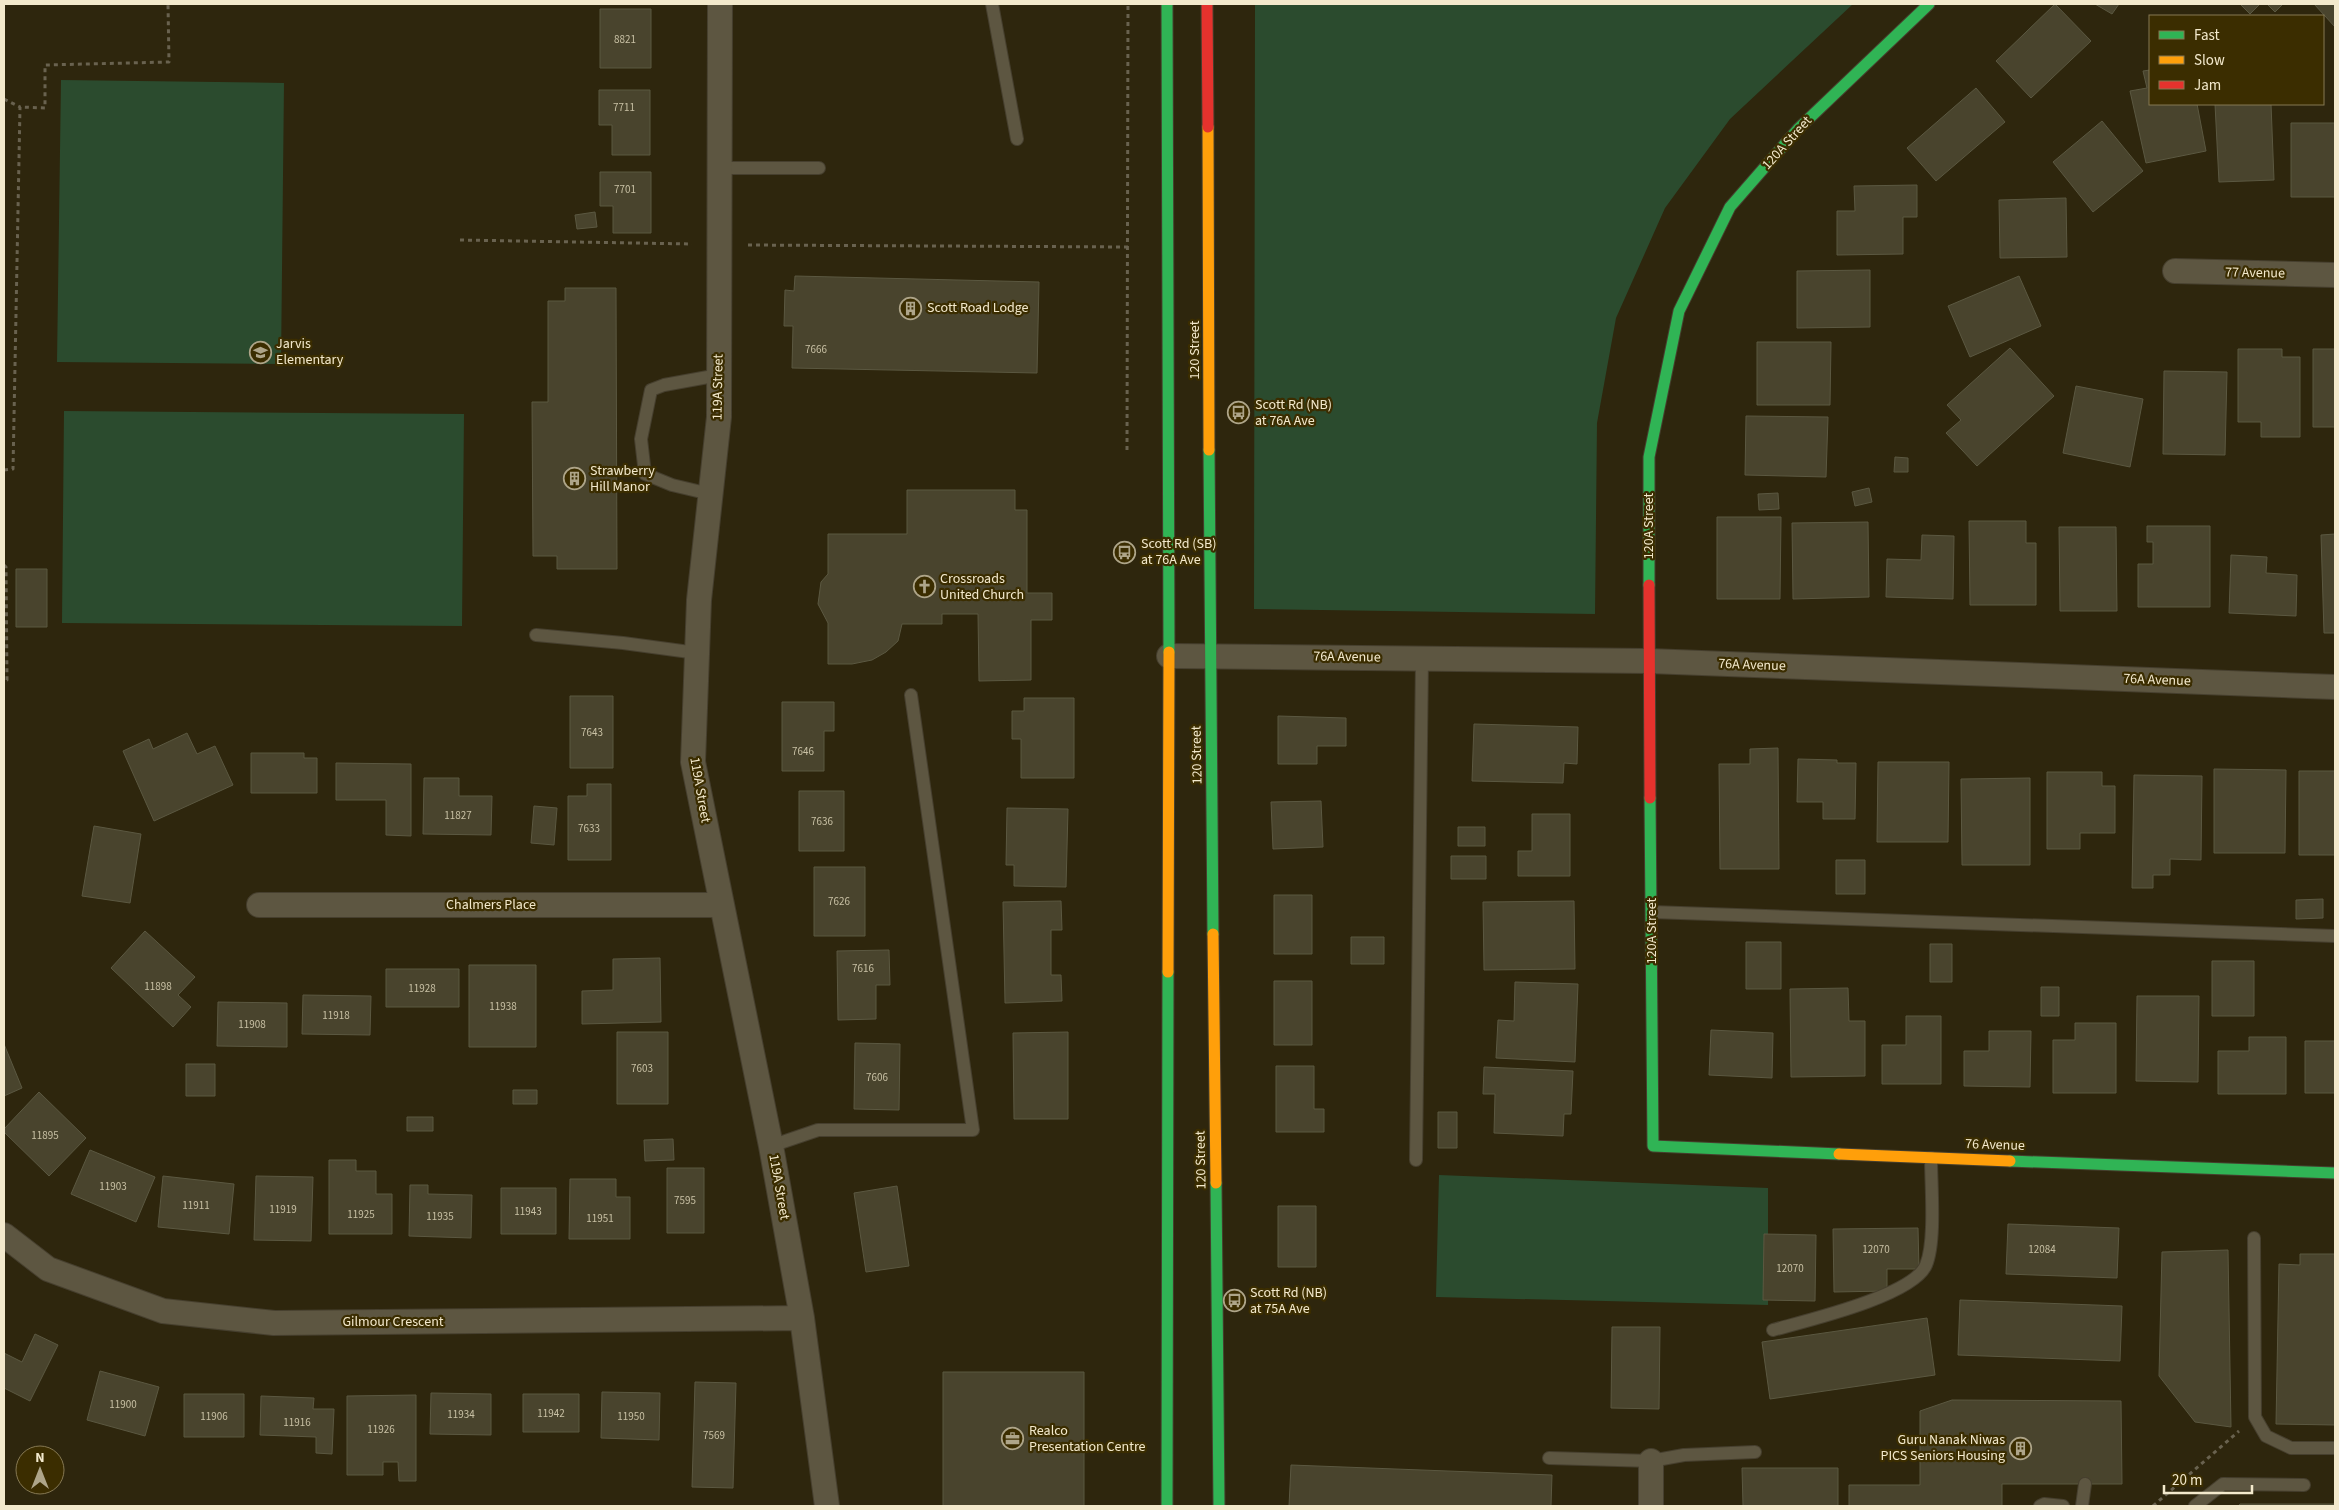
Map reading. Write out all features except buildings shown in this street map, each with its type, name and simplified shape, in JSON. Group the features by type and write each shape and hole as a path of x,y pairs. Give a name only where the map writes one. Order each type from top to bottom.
{"main road":[{"name":"120 Street","path":"1167,4 1169,656 1167,1506"},
{"name":"120 Street","path":"1207,4 1210,656 1219,1506"},
{"name":"120A Street","path":"1653,1146 1648,661 1650,457 1679,311 1730,207 1798,129 1929,4"},
{"name":"76 Avenue","path":"1653,1146 2335,1173"}],"street":[{"name":"119A Street","path":"720,4 719,417 699,600 693,762 771,1146 802,1318 827,1506"},
{"name":"77 Avenue","path":"2175,271 2335,275"},
{"name":"76A Avenue","path":"1169,656 1648,661 2335,687"},
{"name":"Chalmers Place","path":"259,905 722,905"},
{"name":"Gilmour Crescent","path":"4,1235 48,1269 163,1311 274,1323 802,1318"},
{"path":"1651,1461 1651,1506"}],"lane":[{"path":"992,4 1018,139"},
{"path":"720,168 819,168"},
{"path":"710,494 672,485 645,474 641,439 650,390 664,385 719,375"},
{"path":"536,635 623,642 697,653"},
{"path":"1416,1160 1422,659"},
{"path":"771,1146 818,1130 973,1130 911,695"},
{"path":"1652,912 2335,936"},
{"path":"1773,1330 1879,1298 1907,1283 1925,1267 1930,1236 1931,1158"},
{"path":"2254,1238 2254,1417 2266,1436 2291,1448 2335,1448"},
{"path":"1549,1458 1651,1461 1684,1455 1755,1452"},
{"path":"2082,1506 2085,1484"},
{"path":"2195,1506 2223,1484 2304,1485"},
{"path":"2040,1506 2044,1504 2063,1506"}],"path":[{"path":"4,99 20,107 45,108 45,65 169,62 168,4"},
{"path":"1127,450 1128,4"},
{"path":"4,470 14,469 20,107"},
{"path":"460,240 698,244"},
{"path":"748,245 1128,247"},
{"path":"4,565 6,567 7,671 7,680 4,680"},
{"path":"2153,1506 2254,1417"}],"green space":[{"path":"1255,4 1853,4 1730,119 1665,208 1616,318 1597,423 1595,614 1254,609"},
{"path":"61,80 284,83 281,364 57,362"},
{"path":"64,411 464,414 462,626 62,623"},
{"path":"1439,1175 1768,1188 1768,1305 1436,1297"}],"traffic: fast":[{"path":"1167,4 1169,652"},
{"path":"1649,585 1649,457 1679,311 1730,207 1798,129 1929,4"},
{"path":"1209,450 1213,934"},
{"path":"1650,798 1653,1146 1839,1154"},
{"path":"1167,1506 1168,972"},
{"path":"2010,1161 2335,1173"},
{"path":"1216,1183 1219,1506"}],"traffic: slow":[{"path":"1208,127 1209,450"},
{"path":"1168,972 1169,652"},
{"path":"1213,934 1216,1183"},
{"path":"1839,1154 2010,1161"}],"traffic: jam":[{"path":"1207,4 1208,127"},
{"path":"1649,585 1650,798"}],"place":[{"name":"Scott Road Lodge","path":"911,308"},
{"name":"Jarvis Elementary","path":"260,352"},
{"name":"Scott Rd (NB) at 76A Ave","path":"1239,413"},
{"name":"Strawberry Hill Manor","path":"574,479"},
{"name":"Scott Rd (SB) at 76A Ave","path":"1125,552"},
{"name":"Crossroads United Church","path":"924,587"},
{"name":"Scott Rd (NB) at 75A Ave","path":"1234,1301"},
{"name":"Realco Presentation Centre","path":"1013,1439"},
{"name":"Guru Nanak Niwas PICS Seniors Housing","path":"2021,1448"}]}
